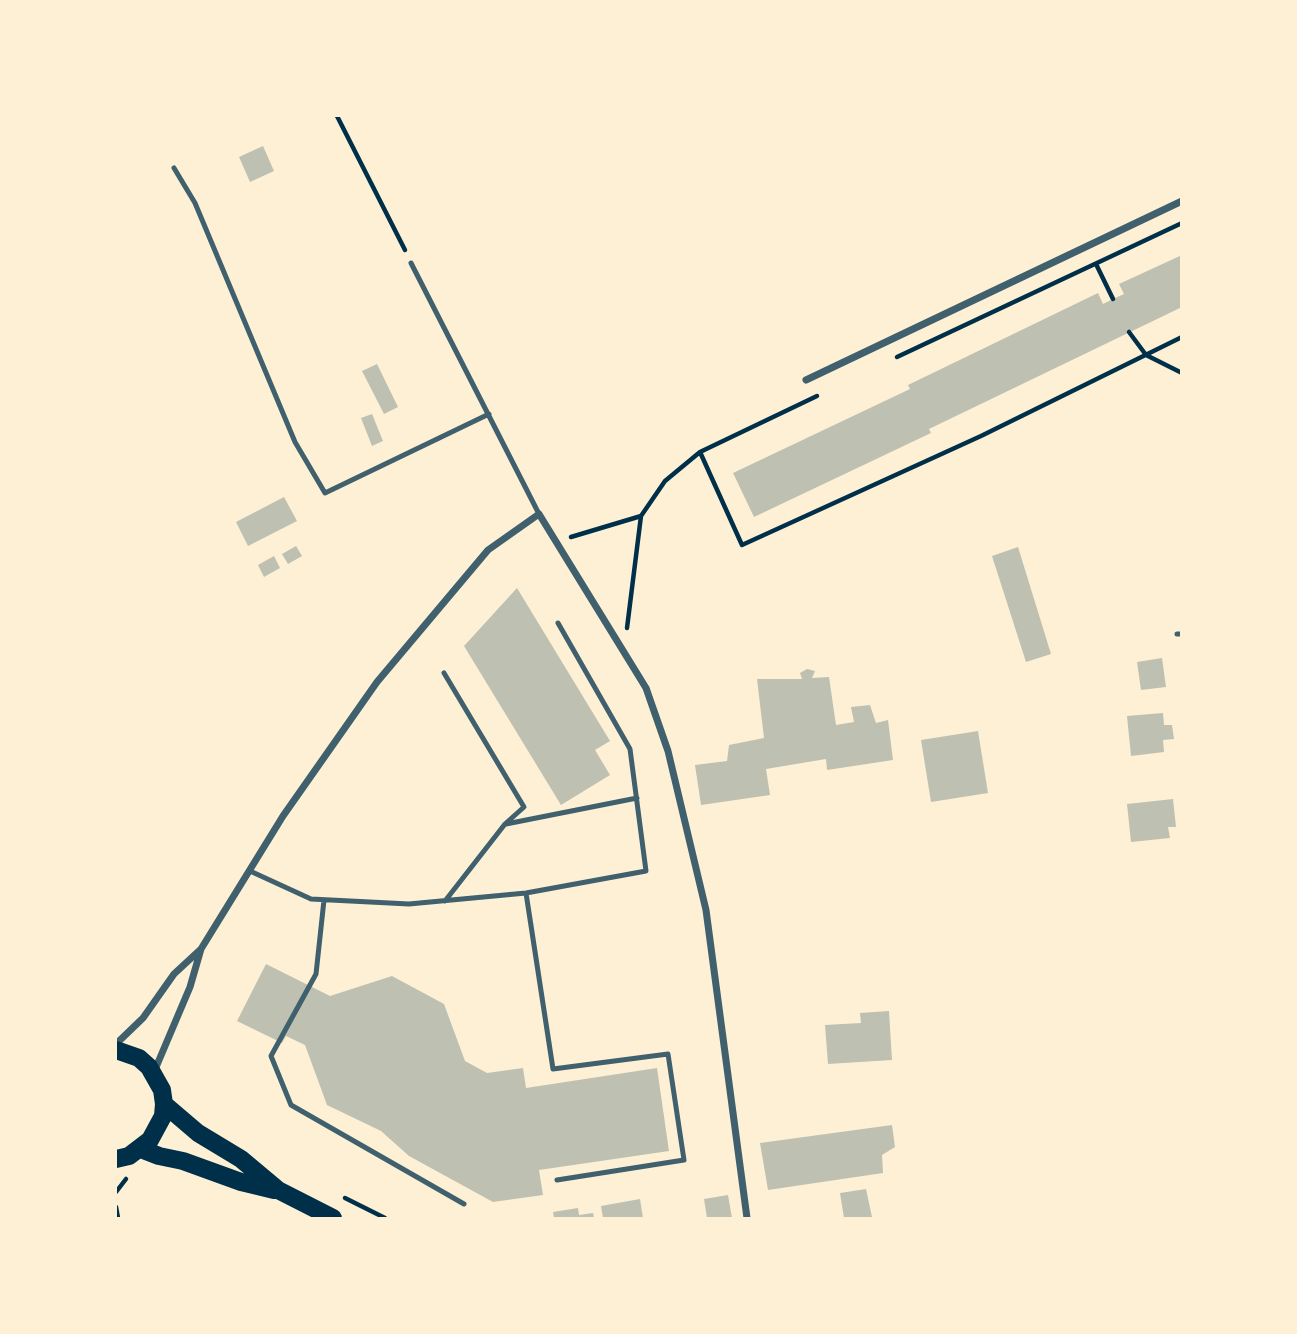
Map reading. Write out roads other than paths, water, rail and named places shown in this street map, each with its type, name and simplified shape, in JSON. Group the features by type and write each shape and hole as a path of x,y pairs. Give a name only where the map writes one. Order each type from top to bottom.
{"main road":[{"path":"116,1050 139,1058 154,1073 162,1090 164,1104 158,1129 141,1149 116,1159"},
{"path":"164,1104 198,1133 241,1159 278,1190 333,1219"},
{"path":"141,1149 240,1182 278,1190"}],"street":[{"path":"806,380 1181,201"},
{"path":"116,1044 143,1018 174,974 201,948 282,816 377,682 488,550 539,514 646,688 668,751 706,910 747,1219"},
{"path":"154,1073 190,987 201,948"}],"lane":[{"path":"174,168 195,203 295,442 325,493 489,414"},
{"path":"411,263 539,514"},
{"path":"250,871 311,899 409,904 526,893 646,871 630,749 558,623"},
{"path":"444,673 524,807 505,824 445,901"},
{"path":"505,824 637,798"},
{"path":"526,893 553,1069 668,1054 684,1160 557,1180"},
{"path":"324,900 316,974 271,1056 291,1105 464,1204"}]}
